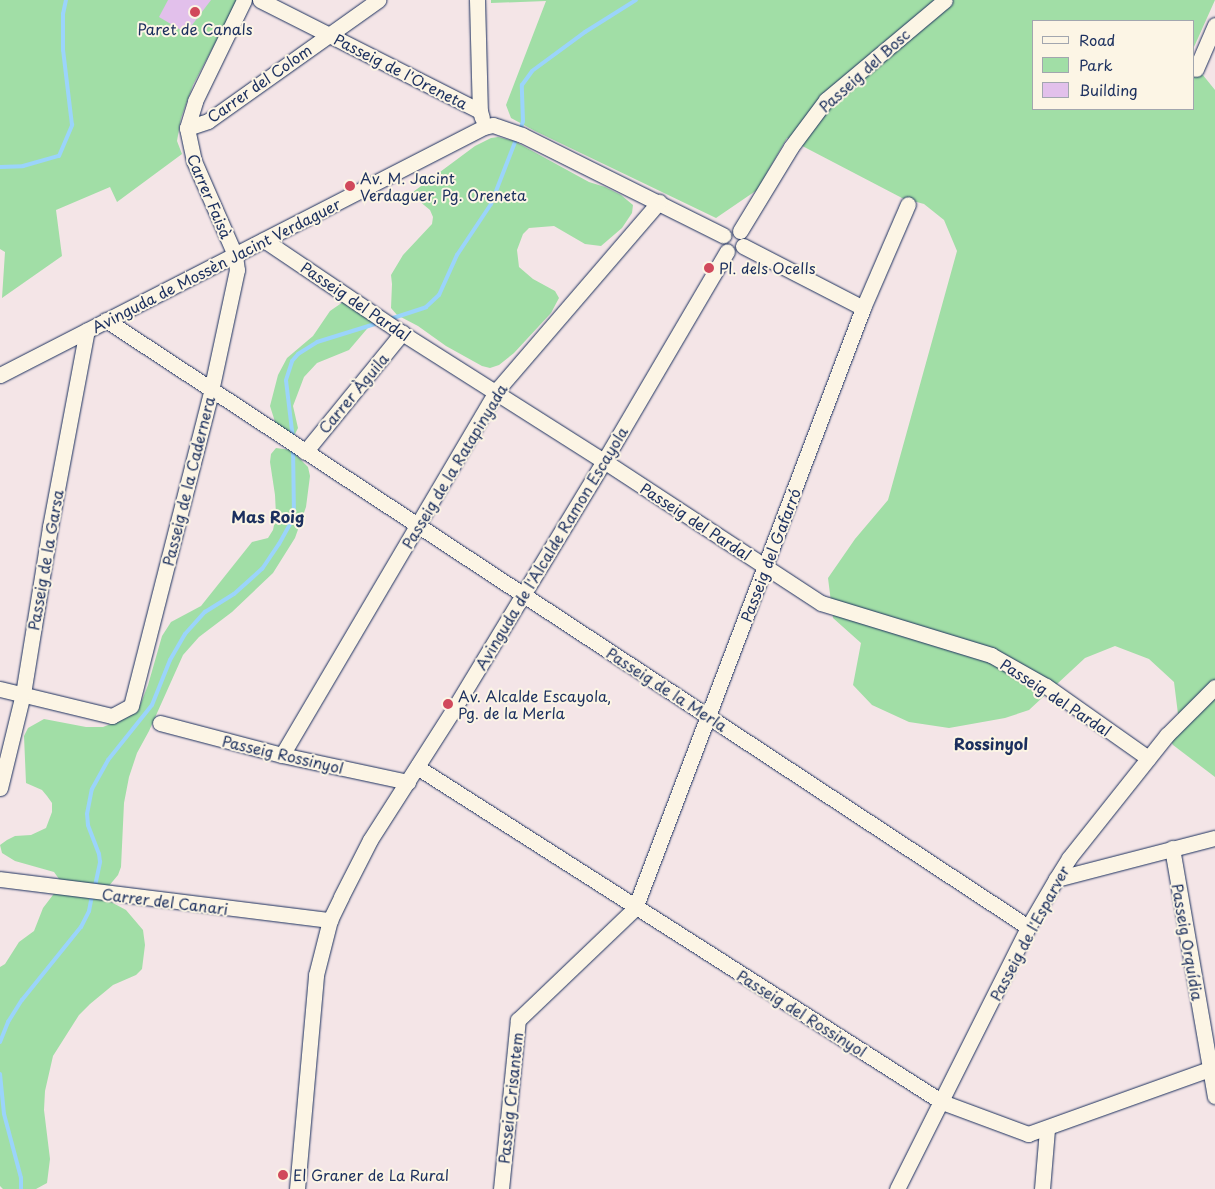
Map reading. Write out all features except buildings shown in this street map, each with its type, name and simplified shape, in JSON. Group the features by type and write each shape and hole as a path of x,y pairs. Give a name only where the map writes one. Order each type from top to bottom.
{"street":[{"name":"Carrer Faisà","path":"235,255 194,161 187,128 192,107 244,0"},
{"name":"Passeig de l'Oreneta","path":"260,0 480,111 484,127"},
{"name":"Carrer del Colom","path":"187,128 208,121 378,0"},
{"path":"477,0 480,111"},
{"name":"Passeig del Bosc","path":"740,231 791,147 826,100 945,0"},
{"path":"1196,68 1215,25"},
{"path":"484,127 494,125 517,133 723,235"},
{"name":"Avinguda de Mossèn Jacint Verdaguer","path":"0,375 484,127"},
{"name":"Passeig de la Ratapinyada","path":"282,755 496,392 659,202"},
{"name":"Passeig del Gafarró","path":"635,908 863,308 908,204"},
{"path":"730,229 740,231 745,240 743,246 736,252 727,251 722,244 723,235 730,229"},
{"name":"Passeig del Pardal","path":"264,240 402,333 604,461 821,603 991,655 1046,686 1148,758"},
{"path":"743,246 863,308"},
{"name":"Avinguda de l'Alcalde Ramon Escayola","path":"297,1189 316,975 330,920 370,840 408,782 604,461 727,251"},
{"name":"Passeig de la Cadernera","path":"23,694 112,716 132,706 211,391 237,270 235,255"},
{"name":"Passeig de la Merla","path":"106,320 211,391 1028,927"},
{"name":"Passeig de la Garsa","path":"0,788 23,694 50,527 88,330"},
{"name":"Carrer Àguila","path":"304,452 402,333"},
{"name":"Passeig de l'Esparver","path":"897,1189 1028,927 1069,858 1167,735 1215,686"},
{"path":"0,689 23,694"},
{"name":"Passeig Rossinyol","path":"160,723 282,755 408,782"},
{"name":"Passeig del Rossinyol","path":"417,767 635,908 942,1102 1028,1134 1047,1129 1212,1068"},
{"path":"1056,879 1215,838"},
{"name":"Passeig Orquídia","path":"1172,848 1212,1068 1215,1096"},
{"name":"Carrer del Canari","path":"0,879 115,895 330,920"},
{"name":"Passeig Crisantem","path":"501,1189 518,1020 635,908"},
{"path":"1042,1189 1047,1129"}],"green space":[{"path":"0,0 238,0 193,85 181,118 177,141 182,154 117,202 110,187 56,210 62,256 2,298 5,252 0,249"},
{"path":"491,0 1215,0 1195,45 1195,20 1032,20 1032,110 1195,110 1195,65 1215,90 1215,777 1173,745 1167,735 1179,722 1174,682 1149,659 1115,646 1085,658 1029,710 1005,718 949,728 909,722 872,705 853,685 861,643 833,618 828,578 855,539 888,500 957,251 944,220 924,204 902,198 787,138 757,190 716,218 511,118 506,105 546,1 491,3"},
{"path":"498,137 514,141 589,182 621,195 633,205 632,213 622,228 601,246 585,244 554,226 529,228 523,234 517,250 519,267 533,279 555,291 559,298 551,313 514,353 499,365 490,368 482,366 446,346 418,326 397,315 391,308 391,275 403,255 432,224 433,217 430,210 418,200 413,192 475,146 491,138"},
{"path":"343,302 371,319 372,323 349,350 317,363 304,377 293,406 298,428 294,436 276,425 270,406 278,375 287,358 313,336 330,311"},
{"path":"276,448 291,450 308,467 310,476 306,507 295,538 273,573 232,612 199,637 183,655 149,731 137,753 129,777 124,803 121,867 118,875 108,887 106,895 111,902 126,910 143,930 145,945 142,969 136,975 113,985 90,1004 79,1015 53,1056 45,1091 44,1110 50,1159 47,1183 36,1189 3,1189 0,1186 0,967 5,964 19,942 34,931 43,908 59,887 59,879 54,872 15,861 2,853 0,845 15,836 31,835 46,828 52,812 52,803 42,790 26,783 24,736 28,728 44,719 86,727 103,727 126,718 139,708 148,685 162,636 171,622 201,606 252,542 268,538 273,530 276,515 270,462 271,454"}],"waterway":[{"path":"0,167 23,166 59,156 72,125 63,50 63,14 66,0"},
{"path":"520,131 523,121 522,85 532,71 585,32 636,0"},
{"path":"390,319 426,307 439,295 457,255 491,204 517,137"},
{"path":"293,439 286,380 292,361 298,354 317,342 378,323"},
{"path":"95,886 100,862 99,854 88,825 87,814 92,789 108,760 152,705 170,660 185,634 205,612 234,594 262,569 279,544 294,517 293,449"},
{"path":"0,1042 8,1022 22,1000 81,927 89,911 92,895"},
{"path":"0,1074 4,1114 21,1178 21,1189"}],"place":[{"name":"Paret de Canals","path":"195,12"},
{"name":"Av. M. Jacint Verdaguer, Pg. Oreneta","path":"350,186"},
{"name":"Pl. dels Ocells","path":"709,268"},
{"name":"Av. Alcalde Escayola, Pg. de la Merla","path":"448,704"},
{"name":"El Graner de La Rural","path":"283,1175"}],"district":[{"name":"Mas Roig","path":"268,516"},
{"name":"Rossinyol","path":"991,743"}]}
